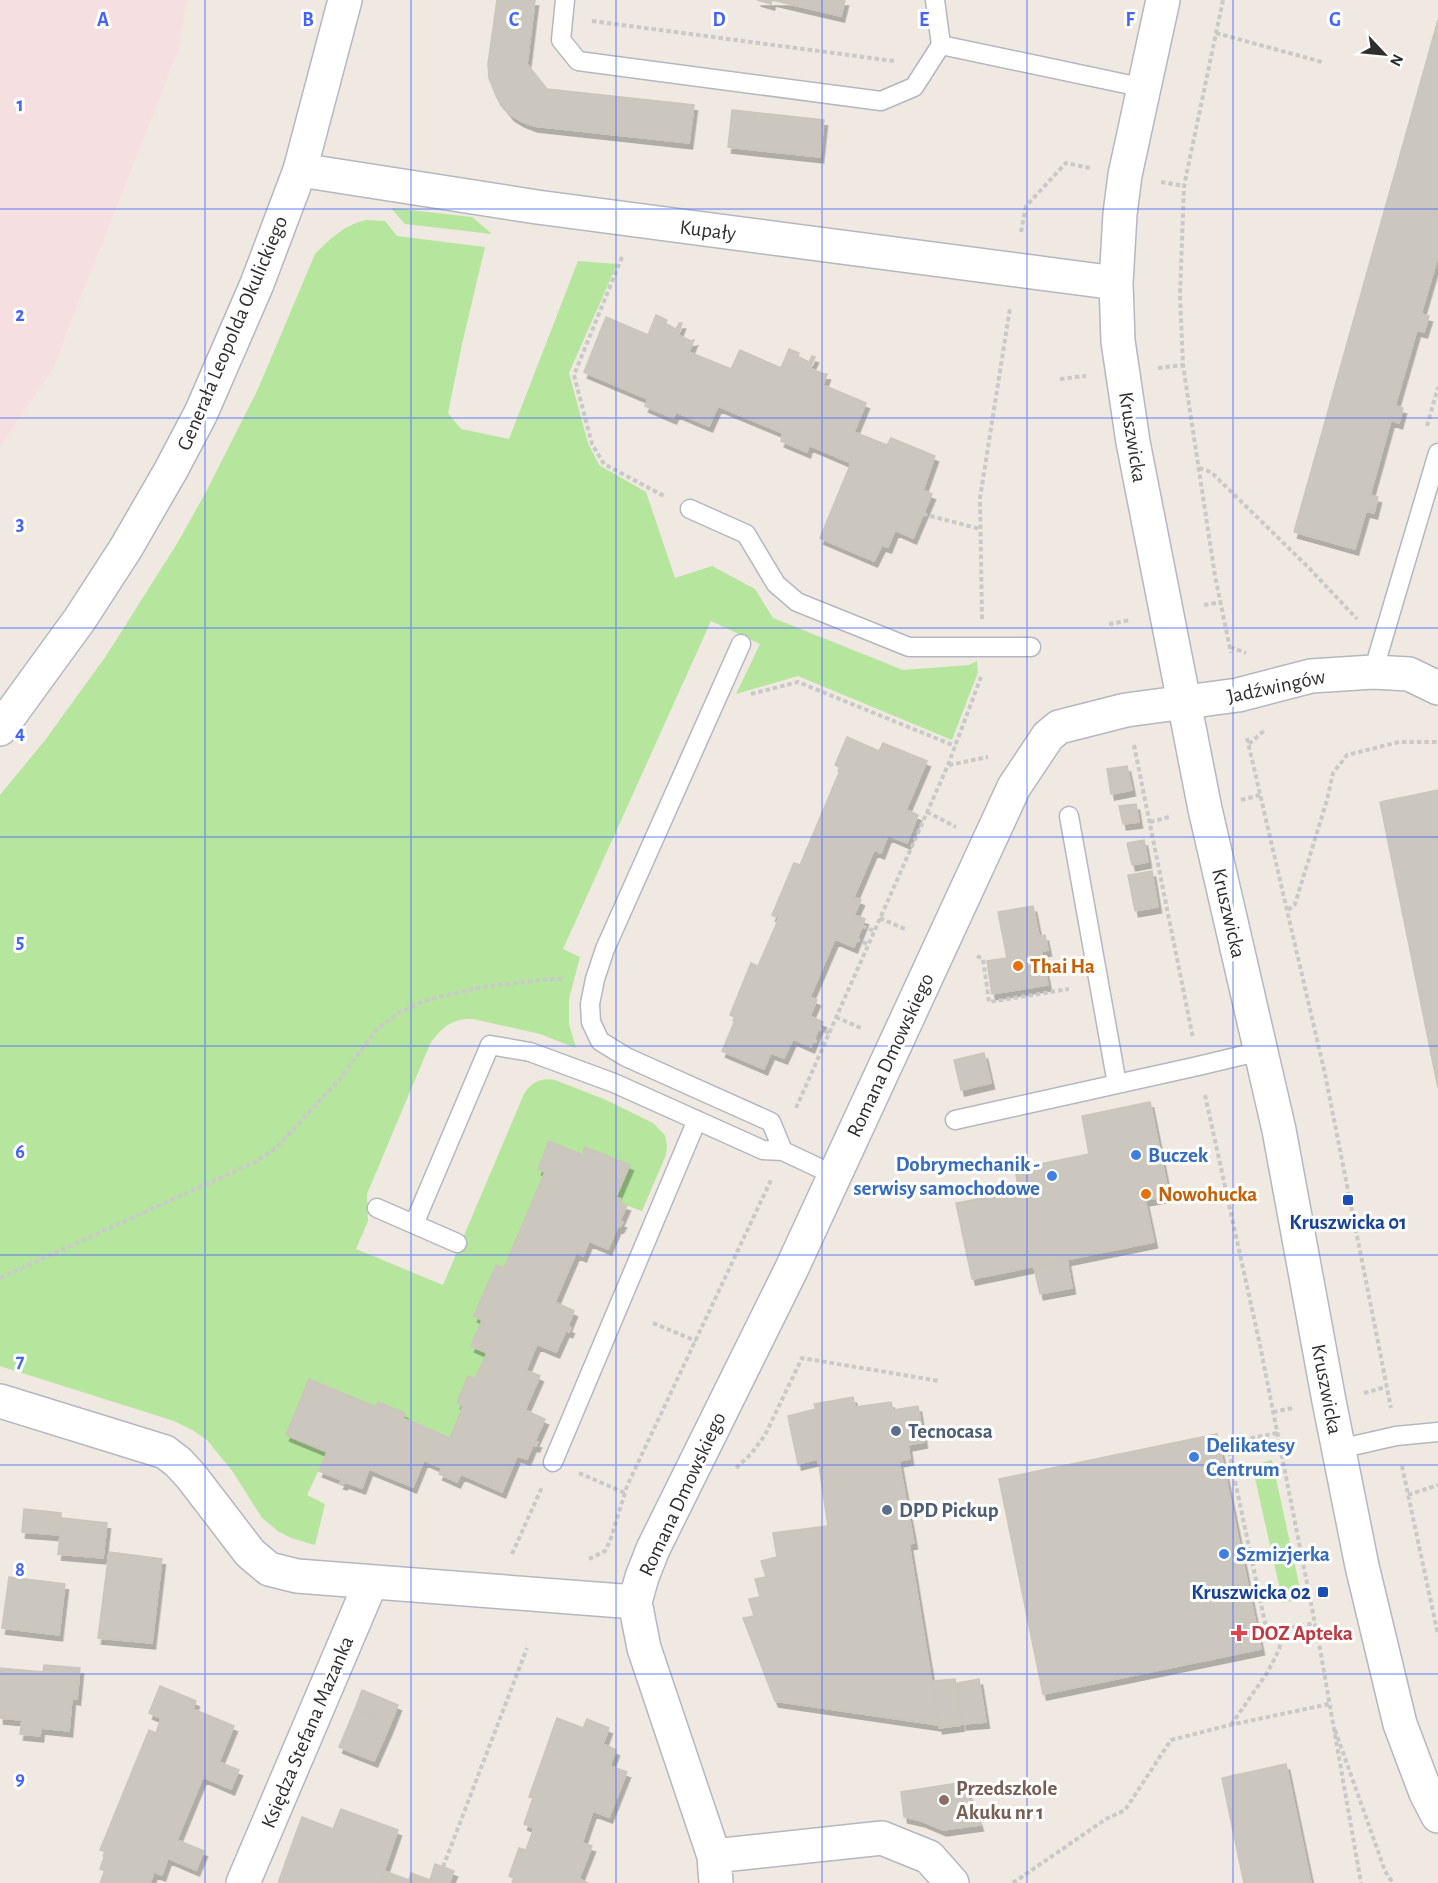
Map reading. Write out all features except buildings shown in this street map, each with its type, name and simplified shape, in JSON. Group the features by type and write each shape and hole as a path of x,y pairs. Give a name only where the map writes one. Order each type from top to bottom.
{"street":[{"name":"Generała Leopolda Okulickiego","path":"0,729 80,619 126,548 171,470 224,363 300,170 345,0"},
{"name":"Kruszwicka","path":"1163,0 1125,175 1120,214 1116,283 1118,341 1133,442 1205,808 1279,1130 1362,1566 1400,1724 1426,1793 1438,1816"},
{"name":"Kupały","path":"300,170 537,207 1116,283"},
{"name":"Jadźwingów","path":"1183,704 1238,695 1311,676 1373,672 1409,674 1438,688"},
{"name":"Romana Dmowskiego","path":"715,1869 644,1648 635,1602 653,1549 791,1270 1014,787 1048,736 1059,727 1126,710 1183,704"},
{"name":"Romana Dmowskiego","path":"0,1401 165,1452 191,1476 250,1552 269,1569 297,1576 635,1602"},
{"name":"Księdza Stefana Mazanka","path":"243,1883 370,1582"},
{"path":"715,1869 882,1838 928,1857 952,1883"}],"lane":[{"path":"564,9 561,40 578,61 881,101 915,87 941,45 935,0"},
{"path":"941,45 1145,88"},
{"path":"1373,672 1438,453"},
{"path":"690,509 746,534 776,584 797,602 909,647 1031,647"},
{"path":"741,644 604,949 590,1004 591,1022 600,1041 626,1057 771,1122 783,1151"},
{"path":"1069,816 1117,1084"},
{"path":"414,1224 490,1045 530,1052 614,1083 763,1150 783,1151 834,1175"},
{"path":"955,1120 1262,1050"},
{"path":"553,1462 697,1120"},
{"path":"377,1208 457,1243"},
{"path":"1339,1449 1396,1436 1438,1432"}],"path":[{"path":"1223,0 1184,186 1180,295 1183,365 1215,576 1231,653"},
{"path":"564,9 900,62"},
{"path":"1216,33 1323,62"},
{"path":"1020,238 1026,206 1066,163 1093,169"},
{"path":"1157,181 1184,186"},
{"path":"622,257 574,375 592,444 604,464 690,509"},
{"path":"1155,368 1183,365"},
{"path":"1059,379 1089,376"},
{"path":"1425,432 1438,387"},
{"path":"1199,468 1211,472 1309,568 1362,624"},
{"path":"923,514 980,529"},
{"path":"1109,624 1132,620"},
{"path":"1230,647 1253,656"},
{"path":"714,704 798,682 955,746"},
{"path":"1247,738 1325,1074 1386,1387"},
{"path":"1288,910 1295,904 1333,773 1347,755 1400,742 1438,741"},
{"path":"927,812 957,827"},
{"path":"916,822 922,824"},
{"path":"910,835 916,838"},
{"path":"880,918 911,932"},
{"path":"862,926 874,931"},
{"path":"856,939 869,945"},
{"path":"983,959 989,1002 1099,985"},
{"path":"0,1278 257,1161 277,1147 339,1080 377,1029 400,1012 427,1000 482,987 550,979 595,979"},
{"path":"836,1017 863,1029"},
{"path":"818,1028 829,1033"},
{"path":"813,1040 824,1045"},
{"path":"653,1323 696,1341"},
{"path":"1261,1350 1315,1623 1361,1883"},
{"path":"733,1471 751,1454 765,1435 802,1358 939,1380"},
{"path":"1277,1433 1227,1443 1267,1632 1315,1623"},
{"path":"578,1473 625,1493"},
{"path":"1438,1485 1408,1495 1438,1635"},
{"path":"512,1557 534,1504"},
{"path":"1230,1725 1267,1673 1279,1650 1284,1629"},
{"path":"443,1867 527,1648"},
{"path":"1013,1883 1106,1819 1125,1810 1171,1740 1329,1704"},
{"path":"1331,1719 1385,1871 1393,1883"}],"shaded area":[{"path":"0,0 187,0 179,48 52,370 0,446"}],"green space":[{"path":"391,208 472,217 492,234 405,224"},
{"path":"366,220 385,221 397,236 485,247 448,413 461,429 509,439 578,261 617,264 569,373 588,443 599,465 646,492 675,578 712,566 755,589 773,618 903,670 969,665 977,661 978,672 952,740 798,676 736,694 760,644 711,621 563,949 580,957 569,999 569,1024 576,1048 540,1034 473,1019 453,1022 438,1033 430,1044 367,1194 368,1221 356,1249 443,1285 524,1094 530,1086 545,1079 555,1080 604,1099 653,1123 665,1135 666,1155 642,1211 620,1203 620,1199 616,1197 585,1148 583,1155 549,1141 538,1168 545,1172 504,1268 496,1265 474,1316 482,1320 471,1346 487,1353 475,1379 468,1377 457,1403 463,1406 450,1438 403,1418 405,1413 376,1407 327,1452 307,1495 325,1504 315,1545 291,1538 262,1518 233,1472 207,1440 194,1431 174,1421 0,1366 0,795 46,739 106,656 178,542 258,389 315,254 338,233"},
{"path":"1272,1460 1302,1598 1283,1603 1252,1465"}],"place":[{"name":"Thai Ha","path":"1018,966"},
{"name":"Buczek","path":"1136,1155"},
{"name":"Dobrymechanik - serwisy samochodowe","path":"1052,1176"},
{"name":"Nowohucka","path":"1146,1194"},
{"name":"Kruszwicka 01","path":"1348,1200"},
{"name":"Tecnocasa","path":"896,1431"},
{"name":"Delikatesy Centrum","path":"1194,1457"},
{"name":"DPD Pickup","path":"887,1510"},
{"name":"Szmizjerka","path":"1224,1554"},
{"name":"Kruszwicka 02","path":"1323,1592"},
{"name":"DOZ Apteka","path":"1239,1633"},
{"name":"Przedszkole Akuku nr 1","path":"944,1800"}]}
